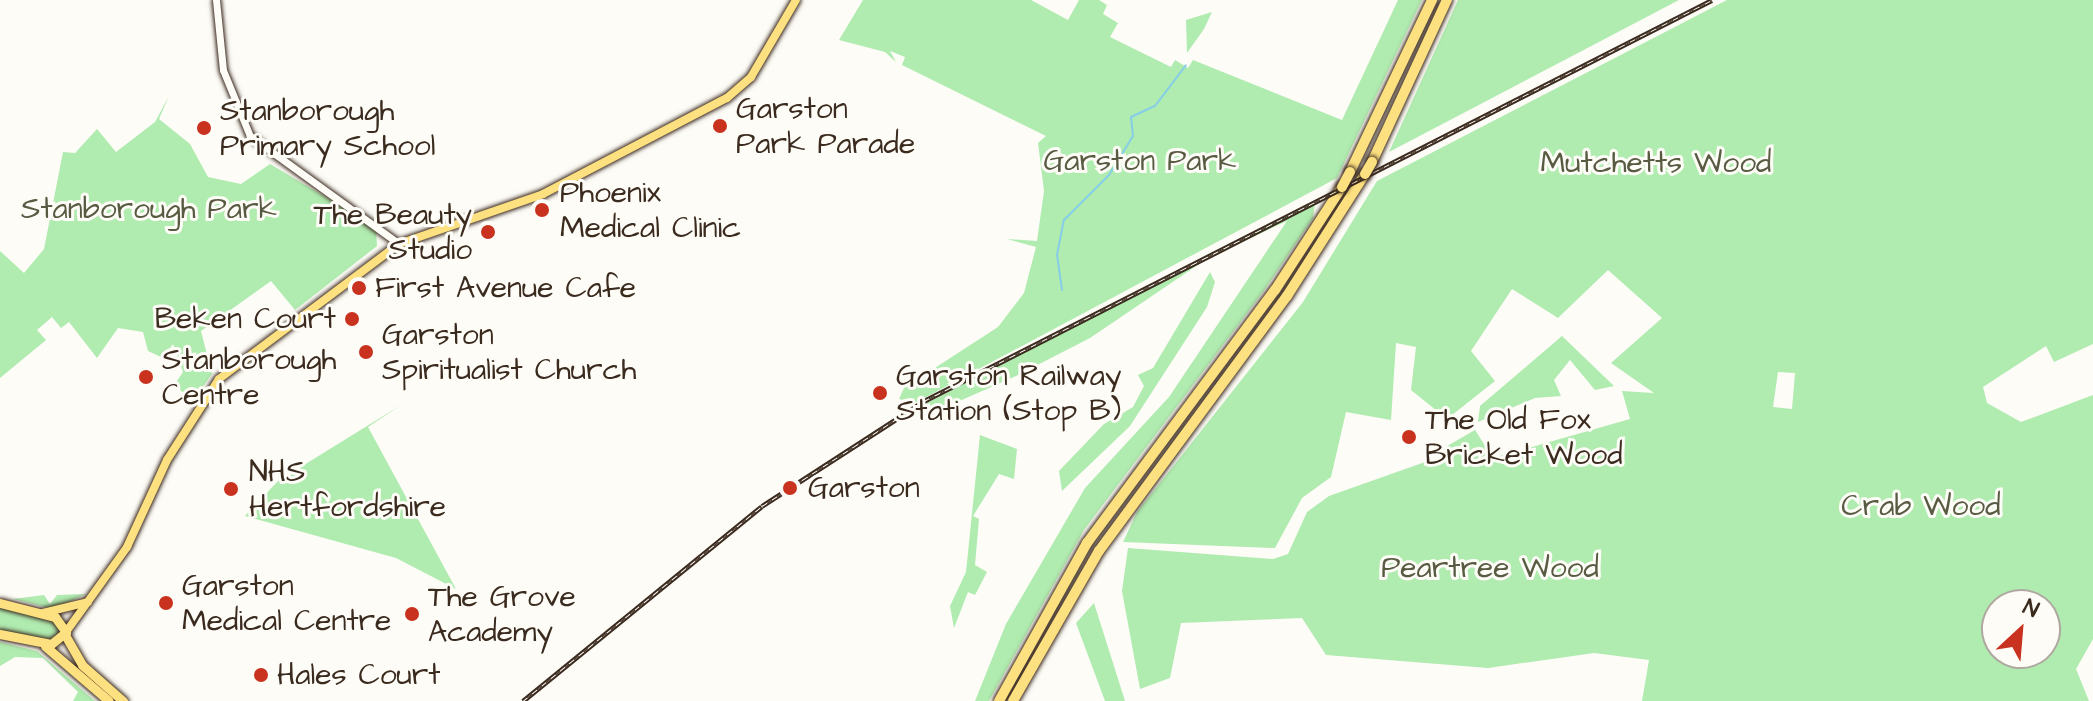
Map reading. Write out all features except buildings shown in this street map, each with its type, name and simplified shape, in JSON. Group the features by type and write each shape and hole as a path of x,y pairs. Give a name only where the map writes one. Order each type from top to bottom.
{"highway":[{"path":"999,701 1087,543 1275,290 1342,187 1432,0"},
{"path":"1013,701 1099,551 1287,296 1365,174 1447,0"},
{"path":"0,603 60,620 78,660 123,701"},
{"path":"42,644 66,634"},
{"path":"0,635 42,644 109,701"}],"main road":[{"path":"66,634 127,547 167,460 215,383 399,244 543,194 727,98 751,77 796,0"},
{"path":"43,613 88,602"}],"street":[{"path":"216,0 223,70 250,136 399,244"}],"green space":[{"name":"Garston Park","path":"863,0 1031,0 1068,20 1079,0 1099,0 1107,5 1103,14 1118,23 1110,37 1171,67 1175,60 1188,68 1193,60 1342,120 1398,0 1422,0 1337,178 915,403 899,399 904,388 998,327 1024,293 1036,247 1007,239 1037,241 1044,191 1038,143 1046,136 902,65 905,57 890,51 896,62 885,52 839,40"},
{"path":"1458,0 1679,0 1389,152"},
{"path":"1727,0 2093,0 2093,344 2054,362 2046,346 1983,387 1987,403 2021,422 2093,395 2093,639 2076,669 2089,701 1642,701 1649,660 1594,653 1488,668 1326,655 1302,618 1181,623 1170,678 1140,689 1122,591 1128,548 1273,559 1288,554 1307,512 1329,496 1442,456 1442,449 1475,430 1493,458 1630,419 1622,391 1654,393 1611,363 1662,318 1608,270 1558,318 1512,289 1471,351 1495,381 1447,419 1411,390 1416,347 1396,343 1391,420 1346,412 1331,477 1302,498 1275,548 1123,542 1137,512 1303,302 1377,181","holes":["1778,372 1795,373 1792,409 1773,407"]},
{"path":"1212,12 1204,29 1187,53 1186,20"},
{"name":"Stanborough Park","path":"169,96 159,119 190,144 208,177 241,184 270,164 376,227 377,246 295,310 271,281 201,331 212,374 195,398 173,387 183,372 173,344 163,358 148,351 143,332 118,328 97,358 69,322 61,328 52,317 37,330 46,340 0,378 0,251 24,273 44,249 63,152 75,153 97,129 116,152 155,122"},
{"path":"1315,202 1313,218 1263,292 1084,530 989,701 975,701 1006,624 1085,488 1169,397 1287,221 1211,256 1090,338 1016,376 937,411 921,406"},
{"path":"1210,272 1215,282 1207,307 1130,426 1062,491 1059,471 1104,424 1133,407 1144,386 1138,375 1153,368"},
{"path":"1562,336 1614,386 1595,390 1570,360 1554,380 1561,396 1535,398 1478,422 1480,406"},
{"path":"401,405 368,427 456,589 396,558 245,516 278,481"},
{"path":"980,435 1017,449 1014,479 999,474 973,516 979,519 975,565 987,572 975,595 968,592 954,628 950,606 966,572"},
{"path":"86,594 53,609 13,599 44,595 50,604 57,595"},
{"path":"1094,603 1125,701 1105,701 1076,623"},
{"path":"0,607 54,620 60,631 53,641 0,630"},
{"path":"0,642 37,651 95,701 73,701 78,692 43,658 15,657 0,666"}],"waterway":[{"path":"1062,290 1057,255 1064,220 1109,175 1133,136 1131,117 1155,106 1186,65"}],"railway":[{"path":"523,701 762,506 924,401 1712,0"}],"place":[{"name":"Garston Park Parade","path":"720,126"},
{"name":"Stanborough Primary School","path":"204,128"},
{"name":"Phoenix Medical Clinic","path":"542,210"},
{"name":"The Beauty Studio","path":"488,232"},
{"name":"First Avenue Cafe","path":"359,288"},
{"name":"Beken Court","path":"352,319"},
{"name":"Garston Spiritualist Church","path":"366,352"},
{"name":"Stanborough Centre","path":"146,377"},
{"name":"Garston Railway Station (Stop B)","path":"880,393"},
{"name":"The Old Fox Bricket Wood","path":"1409,437"},
{"name":"Garston","path":"790,488"},
{"name":"NHS Hertfordshire","path":"231,489"},
{"name":"Garston Medical Centre","path":"166,603"},
{"name":"The Grove Academy","path":"412,614"},
{"name":"Hales Court","path":"261,675"}],"park label":[{"name":"Mutchetts Wood","path":"1656,163"},
{"name":"Crab Wood","path":"1921,506"},
{"name":"Peartree Wood","path":"1490,568"}]}
